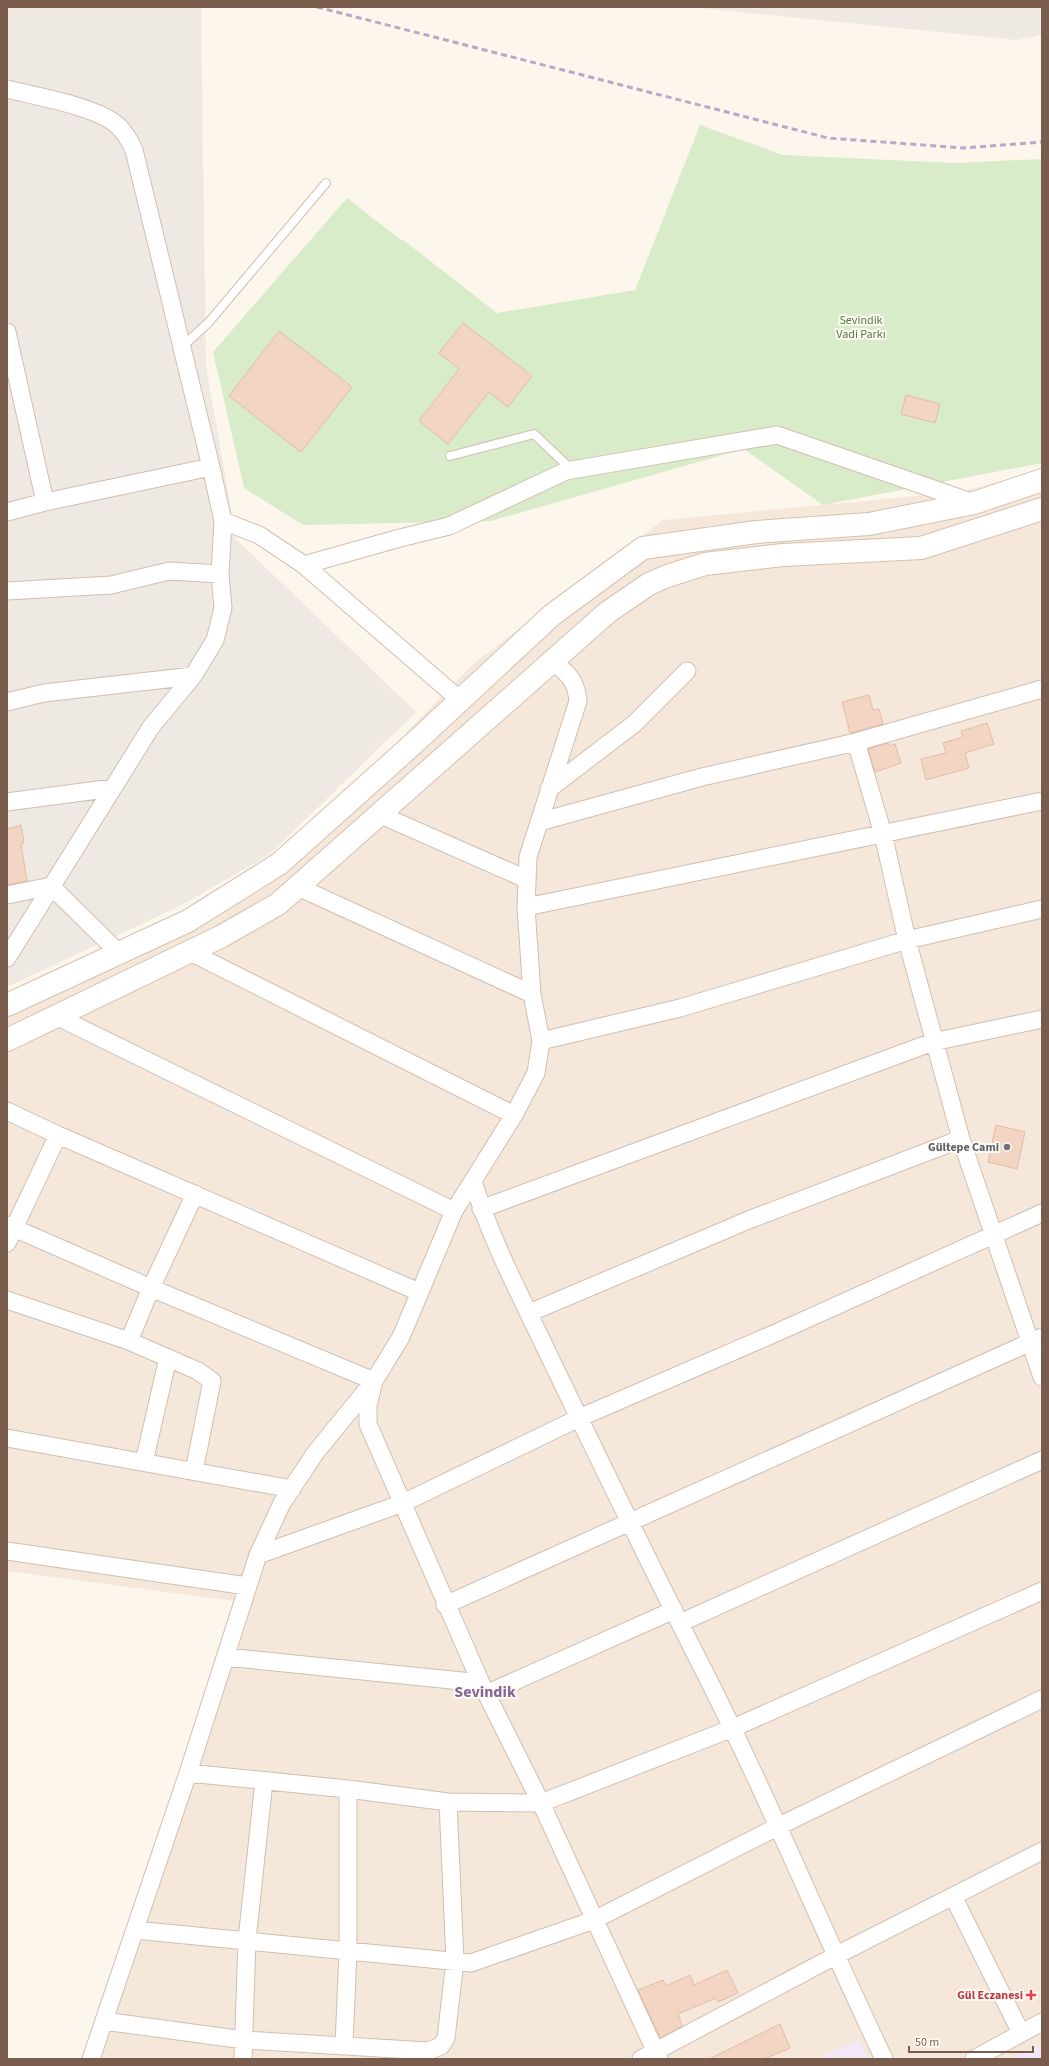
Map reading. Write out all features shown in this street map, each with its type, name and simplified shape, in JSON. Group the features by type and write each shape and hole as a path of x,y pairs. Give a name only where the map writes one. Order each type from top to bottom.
{"main road":[{"path":"7,1005 188,921 279,864 552,615 643,548 756,532 869,524 974,503 1042,480"},
{"path":"7,1040 188,951 222,936 278,904 381,815 608,612 649,584 667,576 705,564 782,555 921,548 1042,509"}],"street":[{"path":"7,89 97,113 110,119 124,132 134,150 223,521 220,574 223,608 215,640 192,676 151,727 81,842 51,886 7,958"},
{"path":"7,332 45,502"},
{"path":"304,565 449,526 566,471 777,435 974,503"},
{"path":"7,512 45,502 211,467"},
{"path":"223,521 259,536 304,565 460,700"},
{"path":"7,591 111,584 169,572 220,574"},
{"path":"91,2059 188,1773 258,1555 282,1503 316,1452 374,1380 401,1337 454,1211 514,1115 536,1073 541,1041 532,994 526,907 528,857 578,701 577,688 571,677 553,661"},
{"path":"549,789 634,724 687,671"},
{"path":"7,702 44,693 192,676"},
{"path":"539,822 702,777 856,742 1042,689"},
{"path":"856,742 883,834 907,940 933,1042 961,1139 994,1234 1036,1340 1042,1376"},
{"path":"7,802 113,788"},
{"path":"526,907 1042,801"},
{"path":"381,815 526,879"},
{"path":"51,886 119,953"},
{"path":"7,895 51,886"},
{"path":"298,887 532,994"},
{"path":"541,1041 680,1008 907,940 1042,909"},
{"path":"188,951 514,1115"},
{"path":"56,1016 454,1211"},
{"path":"481,1209 933,1042 1042,1019"},
{"path":"7,1111 58,1135 419,1292"},
{"path":"7,1243 11,1226 58,1135"},
{"path":"529,1313 751,1219 961,1139"},
{"path":"473,1181 481,1209 529,1313 629,1521 733,1728 779,1826 835,1956 884,2059"},
{"path":"129,1341 151,1288 195,1194"},
{"path":"258,1555 403,1503 579,1418 778,1332 1042,1213"},
{"path":"11,1226 151,1288 374,1380"},
{"path":"7,1300 129,1341 198,1371 212,1381 194,1471"},
{"path":"445,1605 629,1521 1036,1340"},
{"path":"144,1462 168,1358"},
{"path":"374,1380 368,1406 368,1424 403,1503 445,1605 483,1689 541,1803 594,1920 652,2057 835,1956 1042,1851"},
{"path":"7,1438 292,1489"},
{"path":"226,1657 483,1689 677,1616 1042,1460"},
{"path":"7,1551 247,1586"},
{"path":"188,1773 348,1789 448,1802 541,1803 733,1728 1042,1591"},
{"path":"135,1930 471,1963 594,1920 779,1826 1042,1699"},
{"path":"243,2059 247,1940 264,1781"},
{"path":"344,2046 348,1950 348,1789"},
{"path":"104,2020 316,2052 344,2046 428,2051 441,2046 446,2038 454,1961 448,1802"},
{"path":"954,1896 1022,2033"},
{"path":"974,2059 1042,2022"}],"lane":[{"path":"182,347 209,322 326,183"},
{"path":"450,456 534,434 572,470"}],"shaded area":[{"path":"7,7 201,7 206,366 236,539 416,712 269,855 178,907 7,987"},
{"path":"690,7 1042,7 1042,35 1017,40"},
{"path":"1042,471 1042,2059 88,2059 242,1602 7,1571 7,1004 279,864 474,663 663,520 959,492"},
{"path":"859,2039 869,2059 817,2059"},
{"path":"1042,2044 1042,2059 1009,2059"}],"green space":[{"name":"Sevindik Vadi Parkı","path":"700,125 783,155 955,163 1042,159 1042,463 823,505 744,449 491,521 303,525 244,488 213,352 347,198 497,313 635,290"}],"building":[{"path":"463,323 532,376 508,407 489,392 448,444 419,421 459,369 439,353"},
{"path":"279,331 352,387 301,452 229,396"},
{"path":"906,395 940,404 935,423 901,414"},
{"path":"869,695 873,710 879,709 883,724 850,733 842,702"},
{"path":"987,723 994,744 965,753 969,768 926,780 921,759 946,753 943,743 963,737 961,731"},
{"path":"888,743 889,746 895,744 901,763 875,772 868,749"},
{"path":"21,825 24,843 21,844 27,881 7,885 7,829"},
{"name":"Gültepe Cami","path":"996,1125 1025,1132 1017,1169 988,1162"},
{"path":"727,1970 738,1993 718,2002 716,1998 678,2014 682,2026 660,2038 638,1990 663,1980 666,1986 690,1975 694,1985"},
{"path":"780,2024 790,2048 764,2059 709,2059"}],"railway":[{"path":"317,7 828,138 963,148 1042,142"}],"place":[{"name":"Gültepe Cami","path":"1007,1147"},
{"name":"Gül Eczanesi","path":"1031,1995"}],"district":[{"name":"Sevindik","path":"485,1692"}]}
